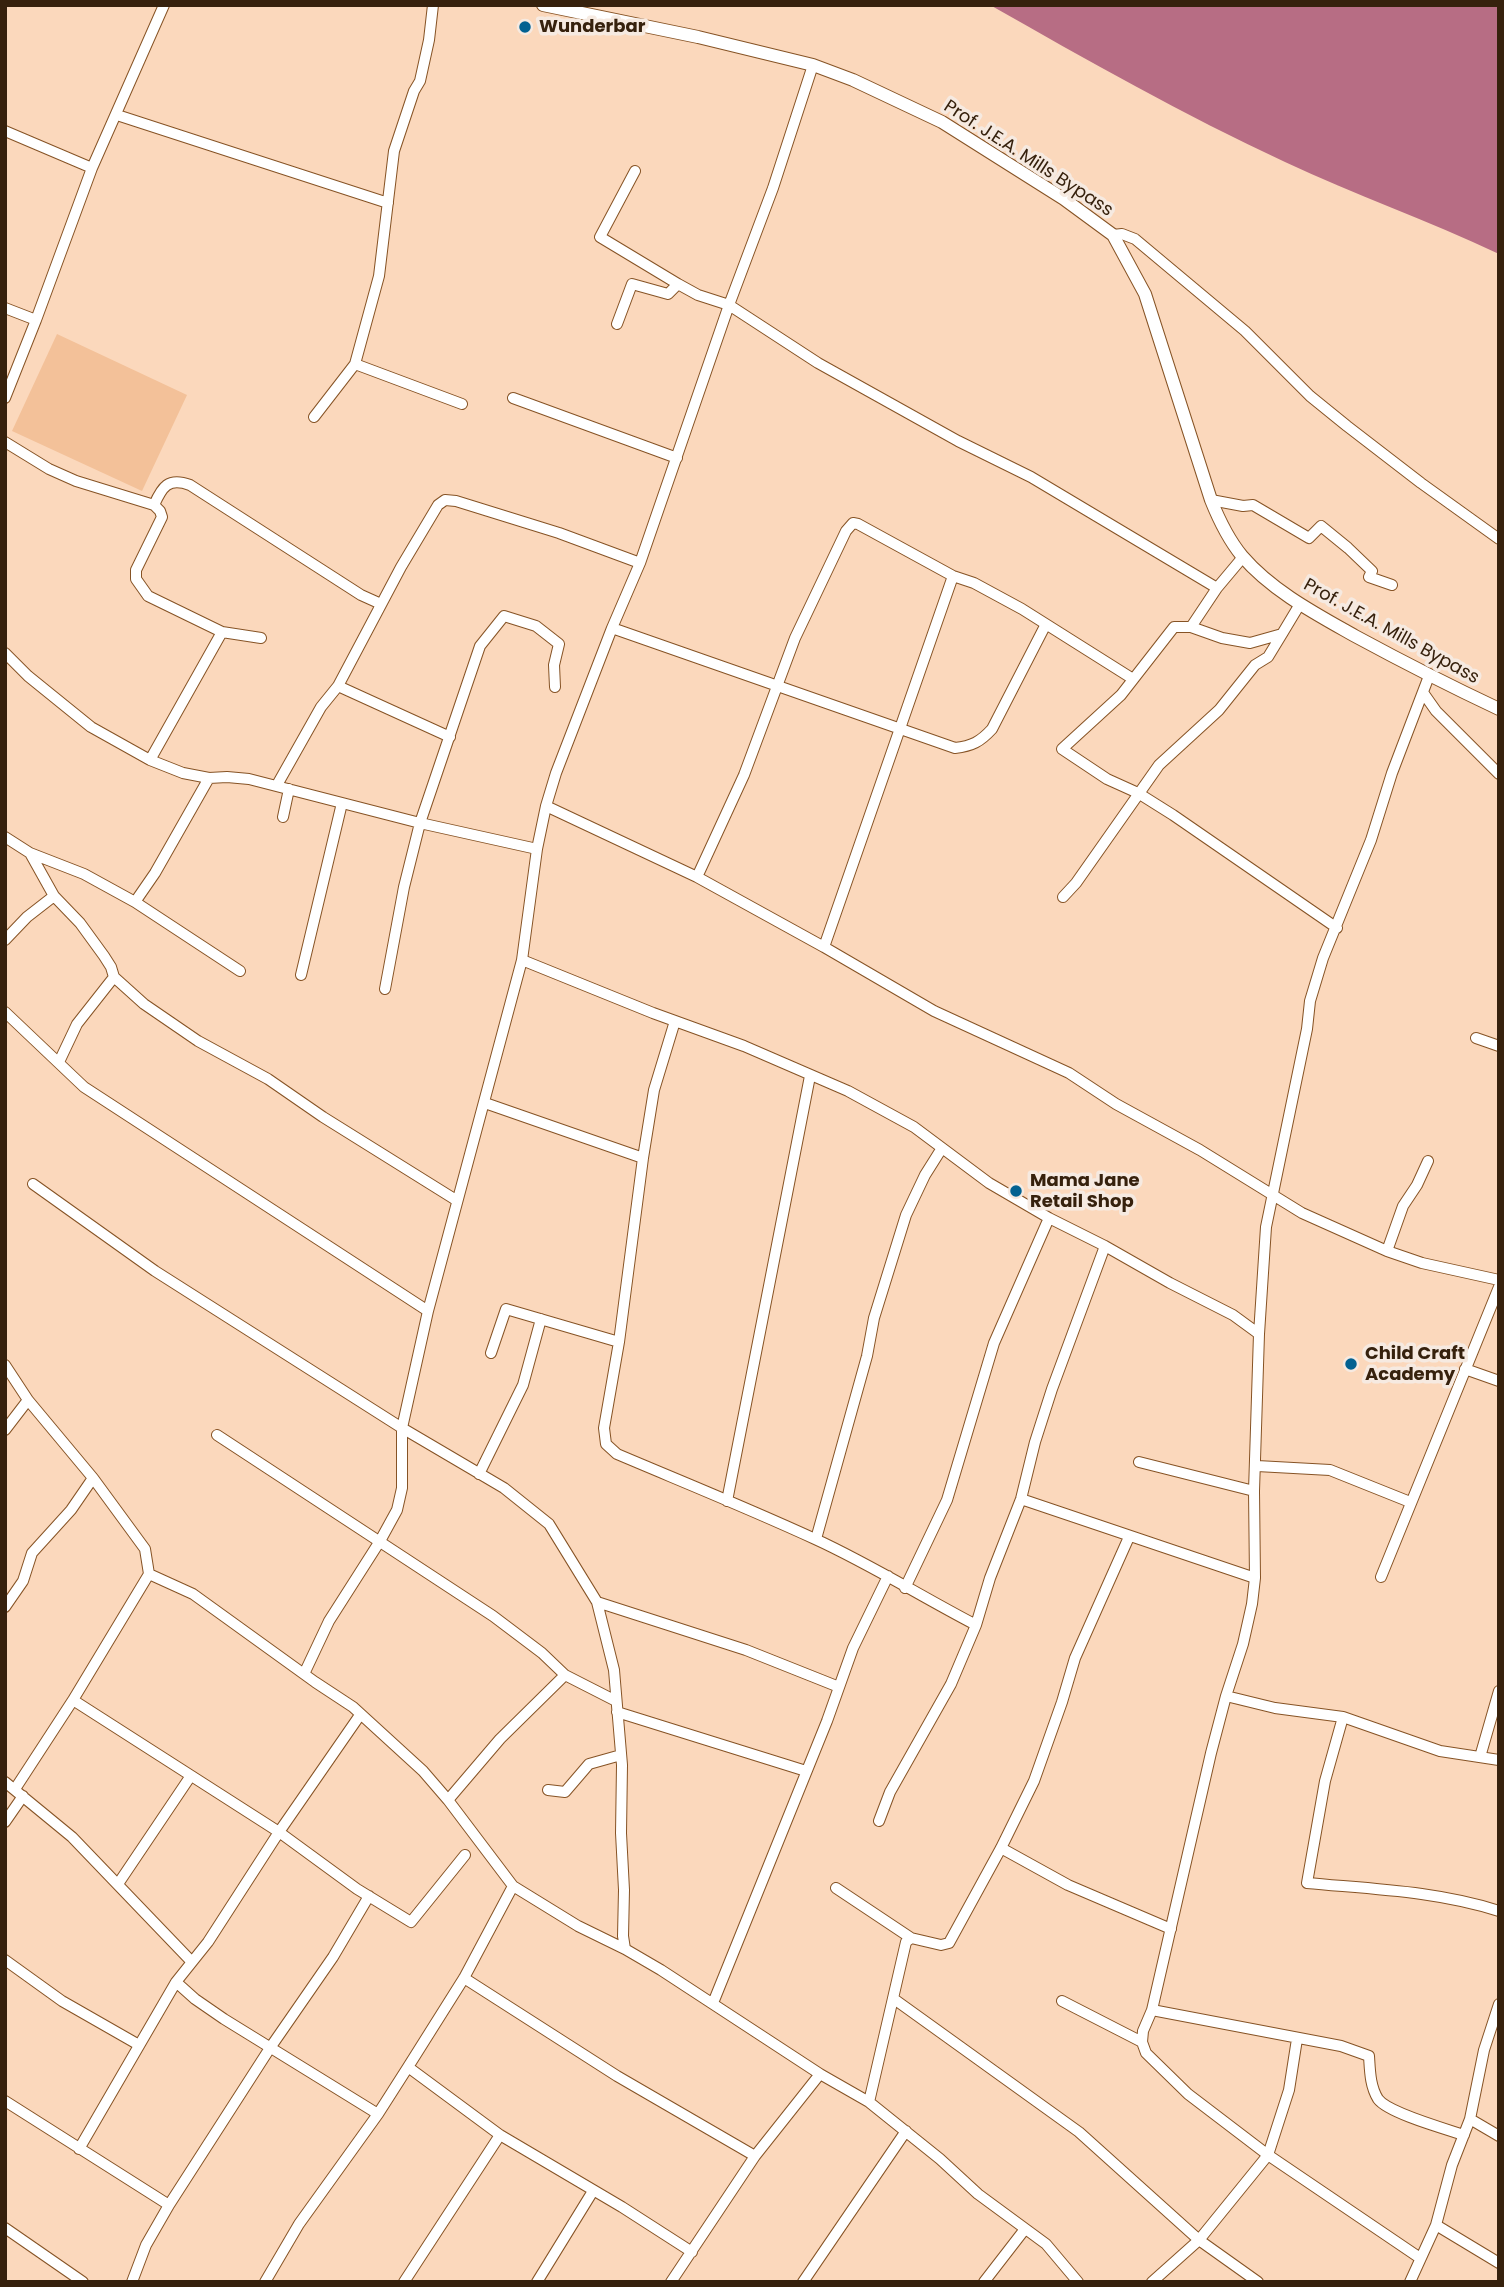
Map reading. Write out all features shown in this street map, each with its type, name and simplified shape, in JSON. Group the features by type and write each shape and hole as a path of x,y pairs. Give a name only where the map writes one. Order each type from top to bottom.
{"street":[{"path":"5,398 92,168 164,5"},
{"path":"314,417 355,364 379,276 394,151 420,80 433,5"},
{"name":"Prof. J.E.A. Mills Bypass","path":"543,5 698,37 813,65 889,96 942,122 1064,199 1113,235 1145,294 1211,500 1224,531 1243,557 1276,587 1300,604 1430,677 1499,709"},
{"path":"304,1674 329,1621 397,1510 402,1488 402,1428 456,1200 485,1103 522,960 537,849 546,806 612,628 640,564 729,304 773,188 813,65"},
{"path":"117,115 388,203"},
{"path":"5,131 92,168"},
{"path":"635,171 600,237 698,295 729,304 830,369 958,441 1031,477 1217,587"},
{"path":"1113,235 1122,234 1135,239 1245,331 1310,396 1421,483 1499,538"},
{"path":"617,324 632,284 668,294 678,284"},
{"path":"5,308 36,320"},
{"path":"355,364 462,404"},
{"path":"513,398 677,458"},
{"path":"5,442 49,469 76,481 154,505 162,517 136,570 136,579 148,596 222,632 261,638"},
{"path":"154,505 162,488 169,484 180,481 190,485 361,595 381,604"},
{"path":"277,785 321,707 338,686 438,505 445,500 559,533 640,564"},
{"path":"1211,500 1243,506 1253,505 1309,538 1321,526 1372,571 1370,577 1392,585"},
{"path":"697,877 744,775 795,638 846,531 853,523 953,576 986,589 1133,679"},
{"path":"1191,627 1217,587 1243,557"},
{"path":"824,947 953,576"},
{"path":"1063,897 1076,883 1159,765 1212,717 1255,666 1268,657 1300,604"},
{"path":"385,989 404,887 420,823 480,646 504,616 536,625 559,644 554,665 555,687"},
{"path":"612,628 955,748 972,746 982,740 1000,715 1045,626"},
{"path":"1282,634 1250,643 1222,638 1191,627 1174,627 1121,695 1062,749 1107,779 1138,793 1222,847 1337,928"},
{"path":"150,760 222,632"},
{"path":"5,653 27,676 91,727 150,760 183,773 208,778 227,776 277,785 420,823 537,849"},
{"path":"1420,2258 1268,2155 1188,2094 1146,2053 1142,2042 1143,2031 1152,2010 1226,1696 1243,1644 1255,1578 1254,1491 1257,1466 1259,1334 1266,1227 1307,1029 1310,1000 1323,958 1371,840 1392,773 1430,677"},
{"path":"338,686 450,737"},
{"path":"1424,694 1436,711 1499,774"},
{"path":"135,902 155,873 208,778"},
{"path":"283,817 289,789"},
{"path":"301,975 342,803"},
{"path":"546,806 697,877 934,1010 1069,1073 1116,1104 1200,1150 1302,1213 1387,1251 1422,1263 1499,1280"},
{"path":"5,837 30,853 84,874 135,902 240,971"},
{"path":"30,853 54,896 80,923 111,967 114,977 144,1004 198,1041 268,1079 456,1200"},
{"path":"5,940 27,917 54,896"},
{"path":"522,960 744,1046 848,1091 915,1127 989,1184 1049,1219 1233,1315 1259,1334"},
{"path":"60,1062 77,1024 114,977"},
{"path":"5,1012 85,1087 428,1311"},
{"path":"675,1021 654,1090 619,1342 604,1428 606,1444 617,1454 816,1539 976,1625"},
{"path":"1476,1038 1499,1046"},
{"path":"727,1501 810,1076"},
{"path":"485,1103 643,1158"},
{"path":"816,1539 867,1356 874,1318 906,1215 925,1175 942,1148"},
{"path":"1387,1251 1403,1206 1428,1161"},
{"path":"33,1184 155,1271 402,1428 504,1488 549,1524 597,1602 614,1670 623,1801 621,1833 625,1949"},
{"path":"905,1588 947,1500 994,1343 1049,1219"},
{"path":"879,1821 890,1792 951,1685 976,1625 990,1578 1021,1499 1052,1389 1105,1246"},
{"path":"1381,1577 1499,1287"},
{"path":"491,1353 506,1309 619,1342"},
{"path":"479,1474 523,1385 541,1319"},
{"path":"5,1364 28,1400 93,1478 145,1549 149,1574 14,1789 5,1822"},
{"path":"1465,1369 1499,1381"},
{"path":"5,1430 28,1400"},
{"path":"217,1435 493,1616 542,1653 565,1675 616,1707 806,1771"},
{"path":"1139,1462 1254,1491"},
{"path":"1257,1466 1330,1470 1410,1502"},
{"path":"5,1607 23,1581 32,1553 71,1510 93,1478"},
{"path":"1021,1499 1255,1578"},
{"path":"836,1888 911,1938 941,1945 949,1943 1034,1781 1075,1658 1129,1537"},
{"path":"149,1574 193,1594 353,1707 423,1771 513,1886 578,1926 625,1949 820,2074 869,2102 940,2159 978,2194 1046,2244 1078,2282"},
{"path":"713,2003 853,1648 888,1576"},
{"path":"597,1602 746,1650 839,1687"},
{"path":"448,1800 500,1739 565,1675"},
{"path":"1480,1756 1499,1691"},
{"path":"1226,1696 1275,1708 1343,1717 1440,1751 1499,1760"},
{"path":"72,1700 279,1832 369,1896 411,1922 465,1855"},
{"path":"79,2149 176,1982 208,1942 279,1832 360,1715"},
{"path":"1343,1717 1325,1781 1307,1883 1415,1893 1478,1904 1499,1911"},
{"path":"548,1790 565,1792 589,1764 621,1755"},
{"path":"118,1884 190,1777"},
{"path":"14,1789 72,1837 191,1961"},
{"path":"1001,1848 1068,1885 1171,1929"},
{"path":"265,2282 326,2185 378,2114 464,1978 513,1886"},
{"path":"132,2282 146,2245 169,2205 270,2048 333,1957 369,1896"},
{"path":"869,2102 906,1942 911,1938"},
{"path":"5,1960 62,2001 139,2045"},
{"path":"464,1978 617,2076 755,2156"},
{"path":"176,1982 204,2006 378,2114"},
{"path":"894,1999 1079,2132 1199,2240 1258,2282"},
{"path":"1062,2001 1142,2042"},
{"path":"1410,2282 1436,2225 1443,2196 1470,2119 1484,2050 1499,2004"},
{"path":"1152,2010 1341,2046 1368,2056 1371,2083 1380,2102 1401,2113 1464,2135"},
{"path":"1152,2282 1199,2240 1268,2155 1289,2090 1297,2039"},
{"path":"408,2067 500,2135 692,2252"},
{"path":"671,2282 755,2156 820,2074"},
{"path":"5,2101 169,2205"},
{"path":"1470,2119 1499,2136"},
{"path":"803,2282 906,2131"},
{"path":"404,2282 500,2135"},
{"path":"537,2282 593,2191"},
{"path":"1436,2225 1499,2263"},
{"path":"5,2228 83,2282"},
{"path":"985,2282 1025,2229"}],"shaded area":[{"path":"990,5 1499,5 1499,254 1247,144"},
{"path":"57,334 187,395 142,491 12,431"}],"place":[{"name":"Wunderbar","path":"525,27"},
{"name":"Mama Jane Retail Shop","path":"1016,1191"},
{"name":"Child Craft Academy","path":"1351,1364"}]}
